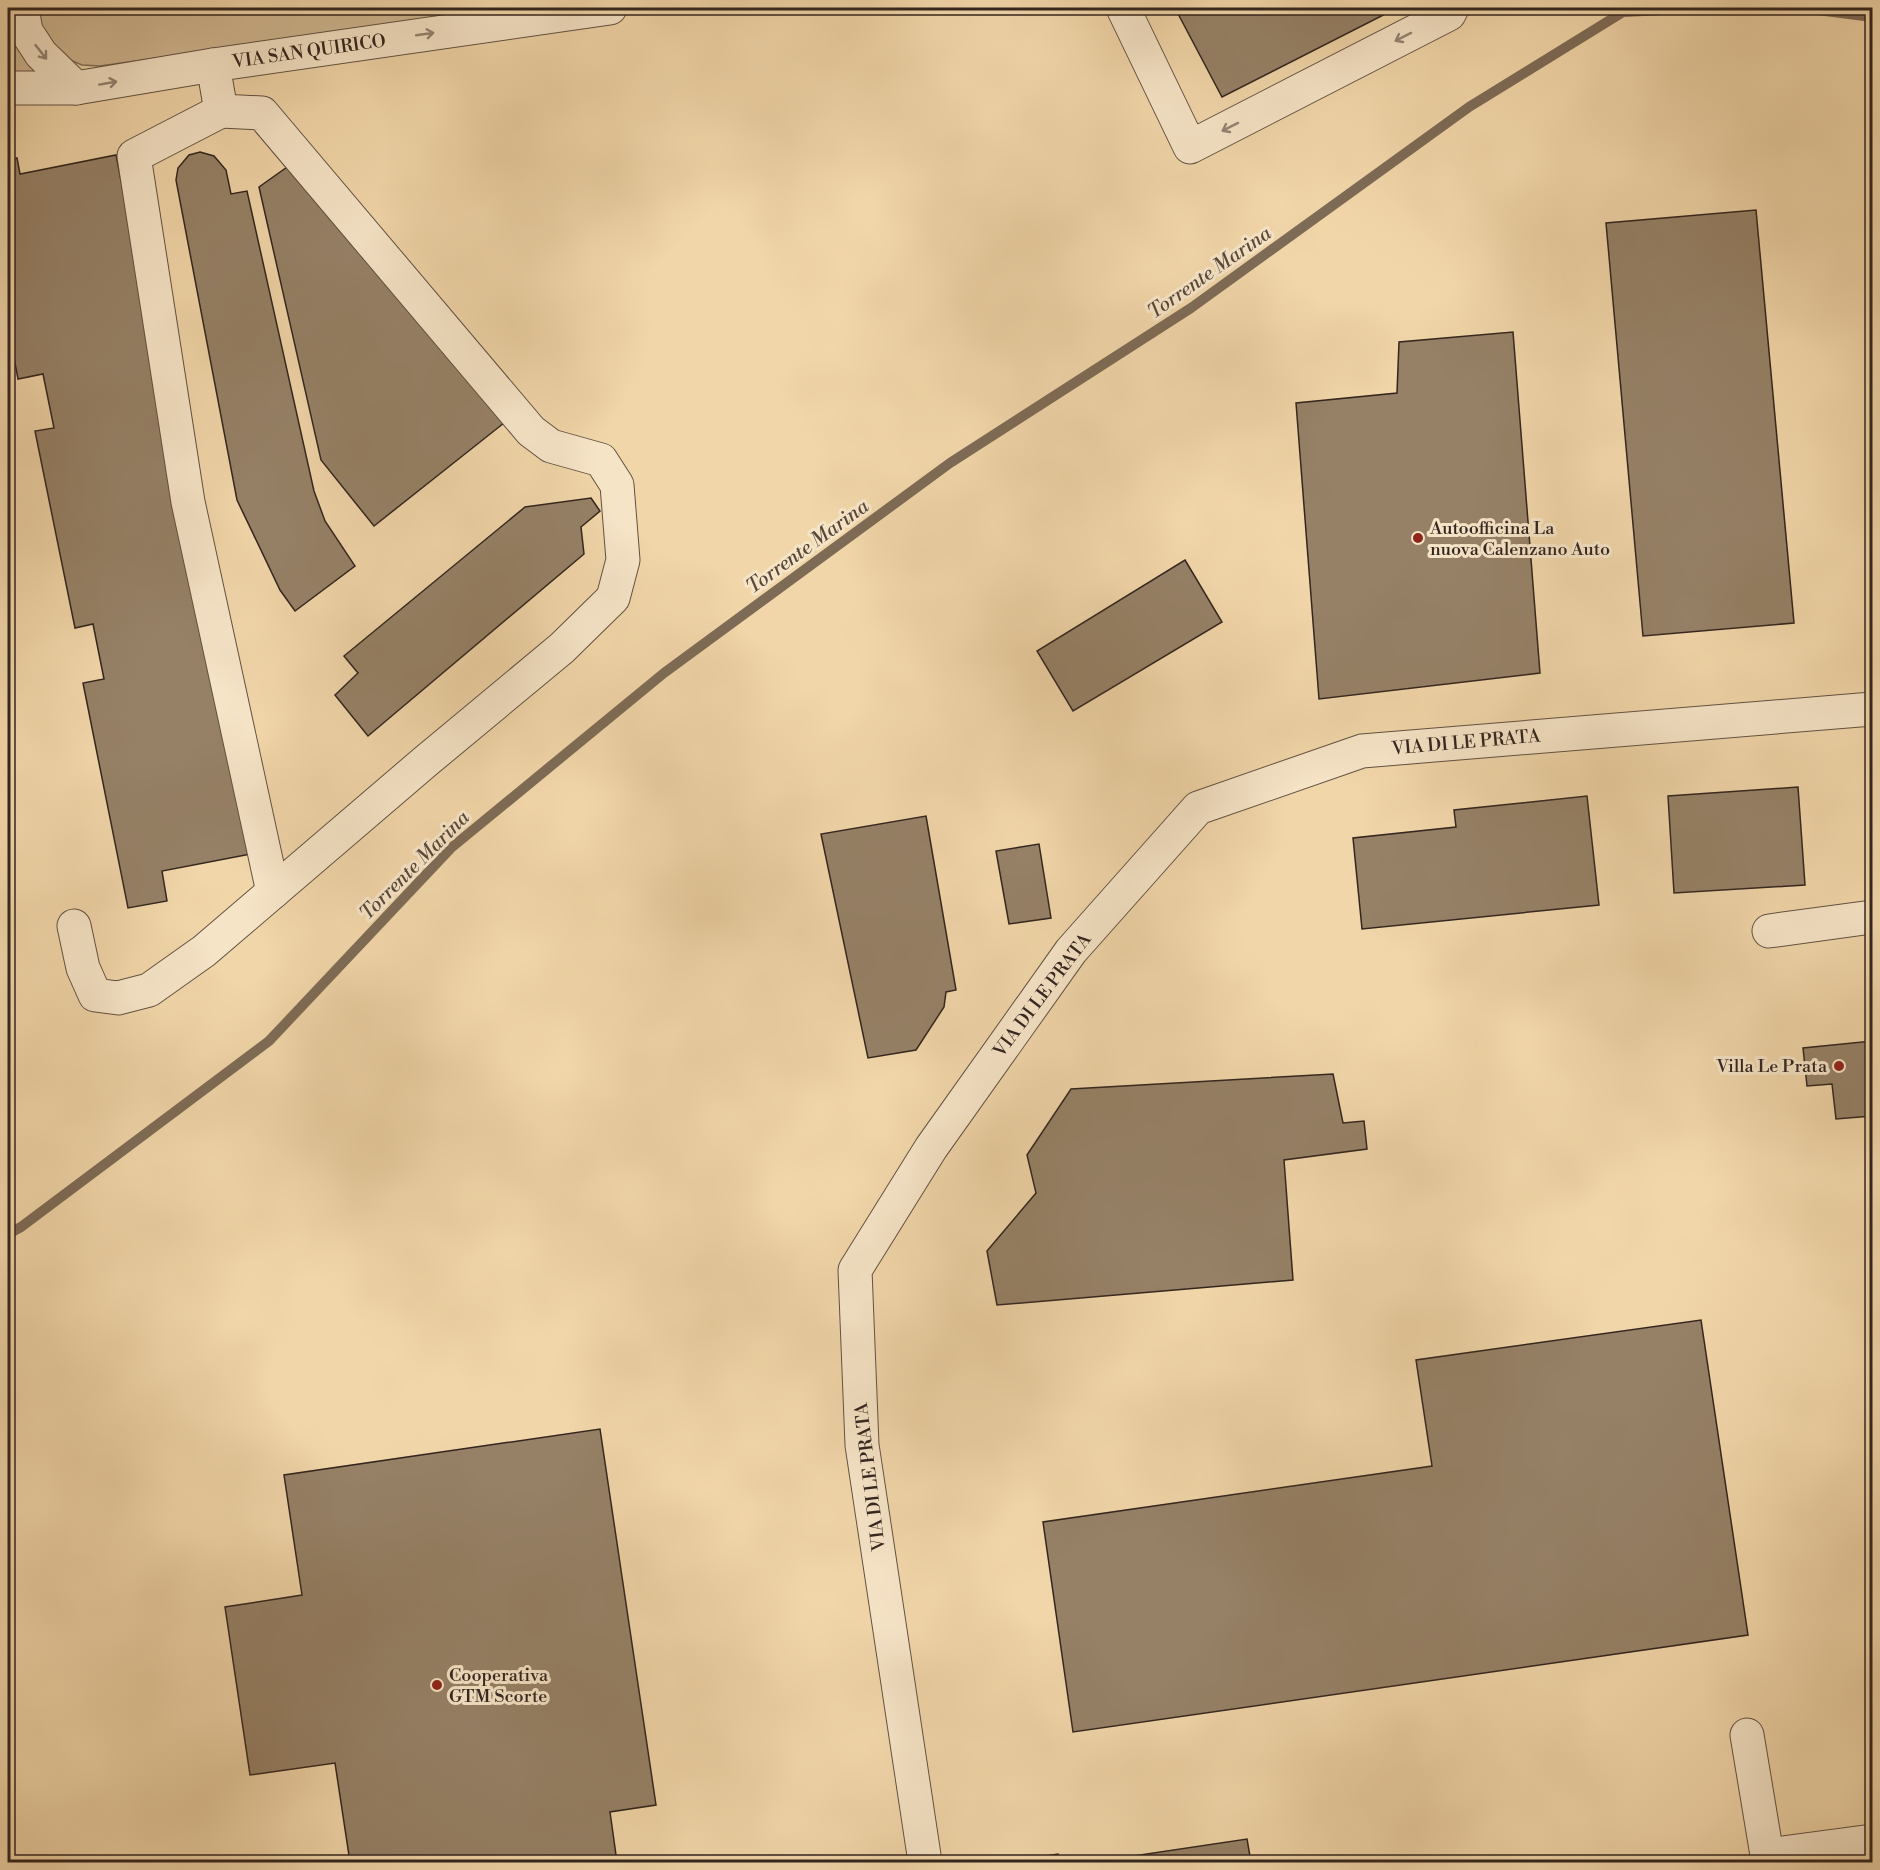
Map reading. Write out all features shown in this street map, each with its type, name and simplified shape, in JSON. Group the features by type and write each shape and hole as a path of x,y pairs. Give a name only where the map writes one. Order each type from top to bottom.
{"street":[{"path":"22,8 26,31 41,54 76,88"},
{"name":"VIA SAN QUIRICO","path":"8,88 76,88 213,65 610,8"},
{"path":"1123,8 1190,147 1449,14 1452,8"},
{"path":"213,65 220,111"},
{"path":"74,926 83,968 94,994 118,998 149,990 204,951 562,648 613,598 623,560 617,485 601,460 551,446 531,431 262,113 220,111 134,156 188,502 273,891"},
{"name":"VIA DI LE PRATA","path":"925,1863 862,1445 855,1270 931,1148 1071,951 1198,808 1362,751 1872,709"},
{"path":"1768,931 1872,917"},
{"path":"1748,1735 1767,1859 1872,1841"}],"shaded area":[{"path":"8,8 38,74 8,76"},
{"path":"38,8 511,8 100,66 82,65 65,58 42,31"}],"building":[{"path":"1175,8 1397,8 1222,97"},
{"path":"200,152 214,156 226,170 231,194 247,191 314,491 325,521 355,566 295,611 280,590 237,500 176,180 178,168 189,155"},
{"path":"116,155 256,853 162,871 167,901 128,908 83,683 104,679 93,624 75,628 35,431 54,428 43,374 18,379 8,326 8,160 17,158 20,174"},
{"path":"290,165 504,423 374,526 321,460 259,187"},
{"path":"1756,210 1794,623 1643,636 1606,223"},
{"name":"Autoofficina La nuova Calenzano Auto","path":"1513,332 1540,673 1319,699 1296,403 1397,393 1399,342"},
{"path":"591,498 600,511 581,527 584,554 368,736 335,695 358,673 344,656 525,507"},
{"path":"1185,560 1222,622 1073,711 1037,651"},
{"path":"1798,787 1805,885 1674,893 1668,796"},
{"path":"1587,796 1599,905 1362,929 1353,838 1456,827 1454,810"},
{"path":"926,816 956,990 946,992 944,1007 916,1050 868,1058 821,834"},
{"path":"1039,844 1051,918 1009,924 996,851"},
{"name":"Villa Le Prata","path":"1872,1041 1872,1116 1836,1119 1832,1084 1807,1086 1803,1048"},
{"path":"1333,1074 1343,1123 1364,1121 1367,1149 1284,1160 1293,1280 997,1305 987,1251 1036,1193 1027,1155 1071,1089"},
{"path":"1701,1320 1748,1635 1073,1732 1043,1522 1432,1466 1416,1360"},
{"name":"Cooperativa GTM Scorte","path":"600,1429 656,1805 610,1812 617,1862 350,1862 335,1763 250,1775 225,1607 302,1595 284,1475"},
{"path":"1247,1839 1251,1862 1093,1862"},
{"path":"1058,1854 1059,1862 1004,1862"}],"waterway":[{"name":"Torrente Marina","path":"8,1234 21,1227 269,1041 451,848 664,673 950,463 1191,308 1469,107 1623,12 1705,8"},
{"name":"Torrente Marina","path":"1802,8 1872,17"}],"place":[{"name":"Autoofficina La nuova Calenzano Auto","path":"1418,538"},
{"name":"Villa Le Prata","path":"1839,1066"},
{"name":"Cooperativa GTM Scorte","path":"437,1685"}]}
